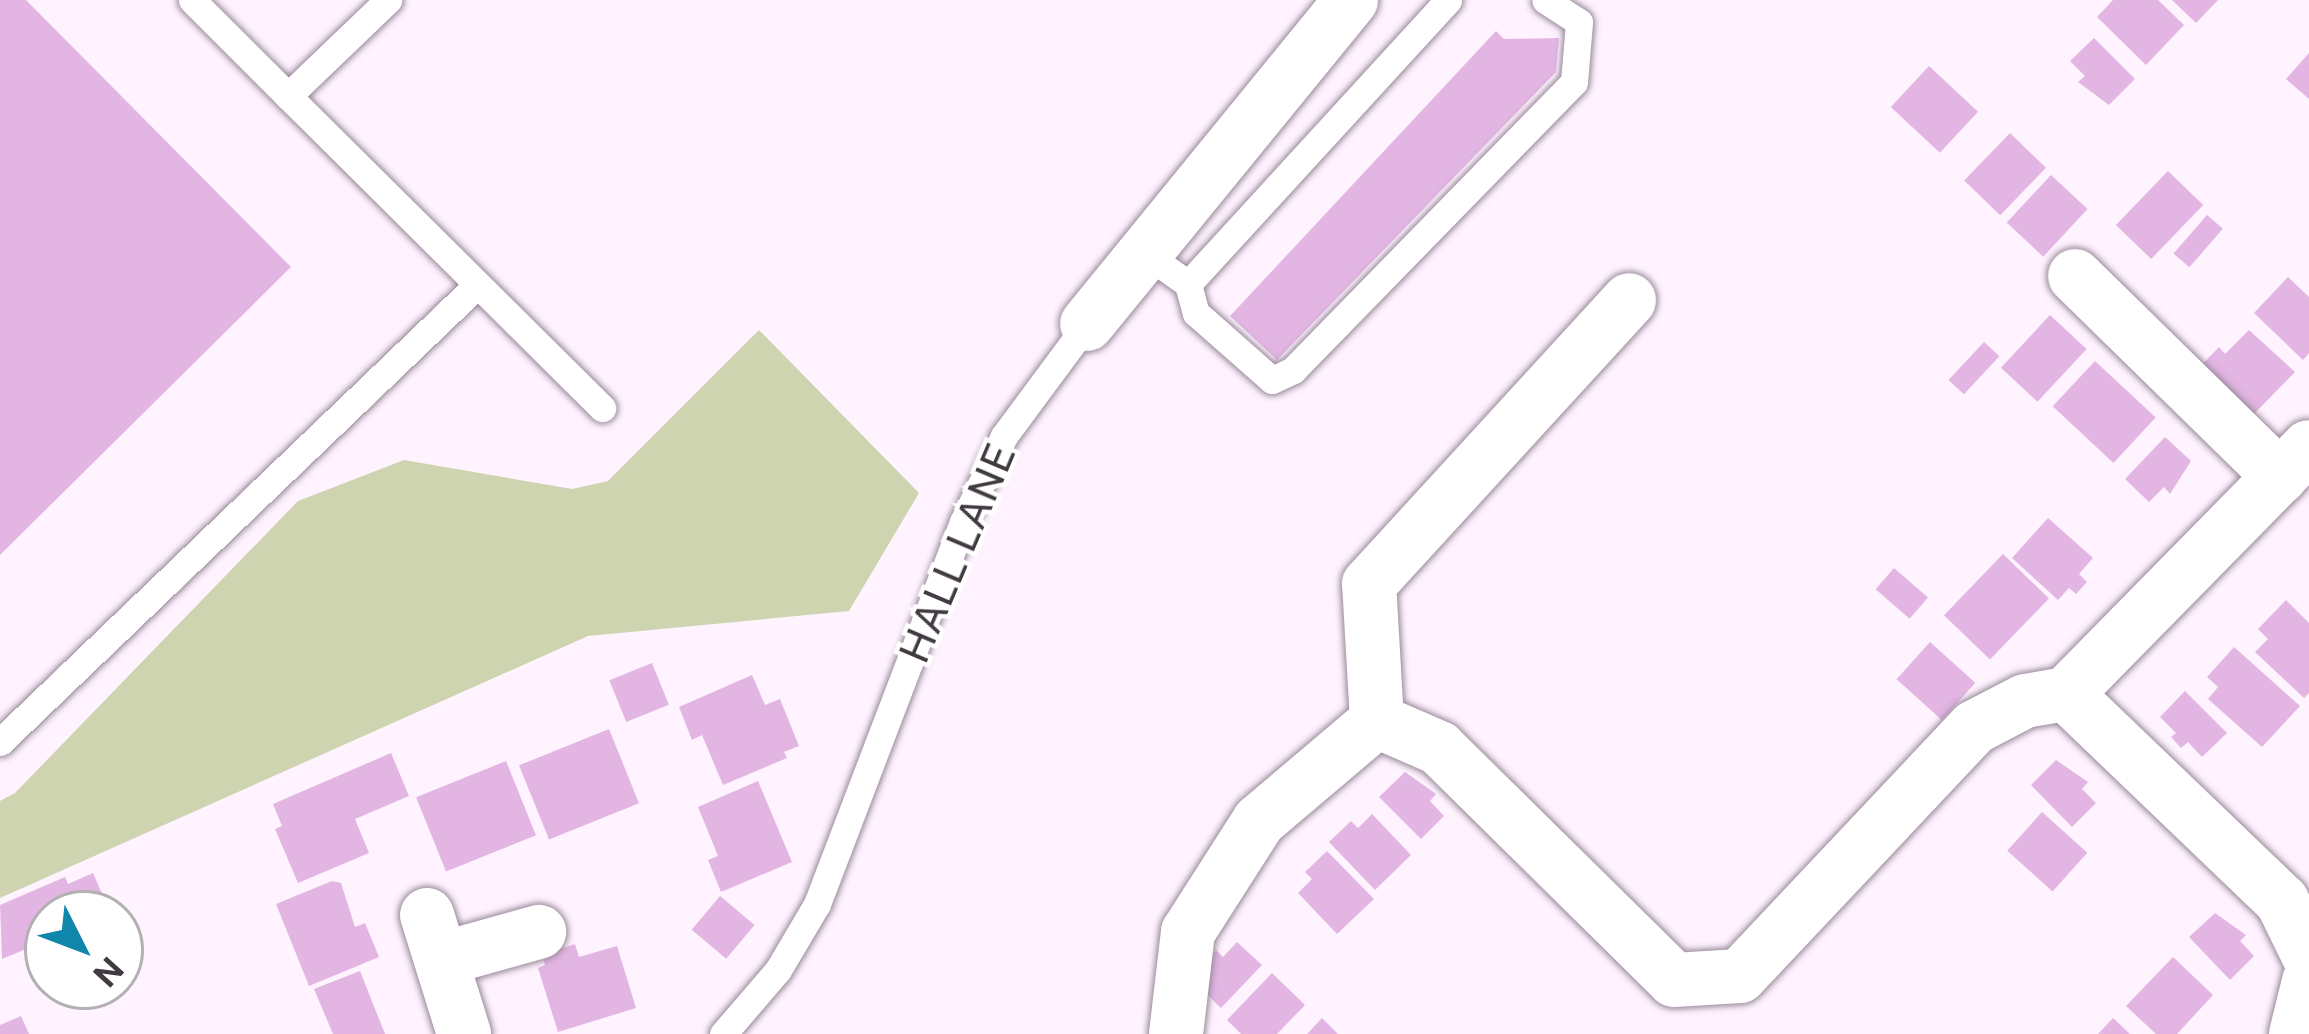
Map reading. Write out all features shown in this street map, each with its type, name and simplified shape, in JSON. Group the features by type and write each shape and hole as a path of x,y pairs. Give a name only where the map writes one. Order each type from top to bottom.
{"street":[{"name":"HALL LANE","path":"1087,324 1351,0"},
{"path":"1377,722 1439,748 1674,980 1740,976 1975,727 2025,701 2066,694 2294,462 2075,276"},
{"path":"1377,722 1369,584 1628,300"},
{"path":"2066,694 2282,901 2309,956"},
{"path":"1176,1034 1188,932 1259,821 1377,722"},
{"path":"464,1034 435,937 539,932"},
{"path":"2296,1034 2309,981"}],"lane":[{"path":"192,0 602,408"},
{"path":"288,96 388,0"},
{"path":"1188,284 1448,0"},
{"path":"1143,252 1188,284 1196,314 1272,380 1293,370 1574,82 1579,22 1545,0"},
{"path":"0,742 476,286"},
{"name":"HALL LANE","path":"723,1034 778,970 817,904 963,522 1004,436 1087,324"}],"green space":[{"path":"759,330 919,493 849,611 588,636 0,898 0,801 15,793 298,501 404,460 572,489 608,481"}],"building":[{"path":"0,0 26,0 291,267 0,555"},
{"path":"2113,0 2158,0 2184,25 2146,65 2097,17"},
{"path":"2172,0 2218,0 2196,23"},
{"path":"1496,31 1504,39 1559,38 1556,72 1277,360 1230,316"},
{"path":"2094,38 2135,79 2109,105 2078,82 2085,76 2070,61"},
{"path":"2309,53 2309,99 2286,79"},
{"path":"1929,66 1978,112 1940,153 1891,107"},
{"path":"2010,133 2046,168 2000,215 1964,180"},
{"path":"2168,171 2203,205 2151,259 2116,225"},
{"path":"2051,175 2088,209 2043,257 2007,223"},
{"path":"2207,215 2223,229 2189,267 2174,253"},
{"path":"2288,277 2309,297 2309,353 2303,360 2254,313"},
{"path":"2050,315 2087,349 2037,402 2001,368"},
{"path":"2249,330 2295,372 2242,426 2190,377 2219,347 2225,354"},
{"path":"1984,342 1999,356 1964,394 1949,380"},
{"path":"2095,361 2156,418 2113,463 2053,406"},
{"path":"2165,437 2191,461 2170,494 2164,487 2149,502 2125,479"},
{"path":"2048,518 2093,558 2079,574 2087,582 2076,594 2069,588 2058,600 2012,558"},
{"path":"2003,554 2049,598 1990,660 1944,615"},
{"path":"1894,568 1928,598 1910,619 1876,589"},
{"path":"2286,600 2309,623 2309,693 2304,698 2255,652 2268,639 2258,629"},
{"path":"1930,642 1975,683 1942,720 1897,679"},
{"path":"2234,647 2300,706 2262,747 2208,699 2218,687 2207,677"},
{"path":"652,663 669,705 626,722 609,680"},
{"path":"752,675 765,705 780,699 799,746 784,752 787,758 723,785 702,735 692,740 679,707"},
{"path":"2185,691 2227,733 2202,757 2188,742 2181,748 2171,737 2176,733 2160,717"},
{"path":"609,729 639,803 549,840 519,765"},
{"path":"391,753 409,796 355,819 369,853 298,883 275,829 282,826 273,804"},
{"path":"2056,760 2088,782 2082,789 2096,803 2072,827 2031,785"},
{"path":"506,761 536,835 446,872 416,797"},
{"path":"1405,772 1436,794 1430,801 1444,816 1421,839 1379,797"},
{"path":"758,781 792,862 721,892 708,860 718,856 698,807"},
{"path":"2042,812 2087,853 2053,891 2007,851"},
{"path":"1372,814 1411,855 1375,890 1329,842 1351,821 1358,828"},
{"path":"1327,851 1374,899 1337,934 1298,893 1312,879 1305,872"},
{"path":"93,873 100,890 35,890 65,877 68,884"},
{"path":"332,881 341,883 355,927 365,923 379,957 309,986 276,904"},
{"path":"24,895 24,950 2,959 0,905"},
{"path":"720,896 754,925 726,959 692,930"},
{"path":"2215,913 2246,935 2240,941 2254,956 2230,980 2189,937"},
{"path":"1237,942 1262,965 1221,1008 1195,983 1216,950 1223,957"},
{"path":"575,944 579,957 617,946 636,1008 558,1032 538,968 545,965 542,955"},
{"path":"2173,957 2213,995 2177,1034 2156,1034 2126,1006"},
{"path":"360,971 385,1034 333,1034 314,989"},
{"path":"1272,973 1305,1005 1277,1034 1241,1034 1227,1020"},
{"path":"21,1016 29,1034 0,1034 0,1025"},
{"path":"1322,1018 1338,1034 1307,1034"},
{"path":"2113,1018 2130,1034 2098,1034"}]}
